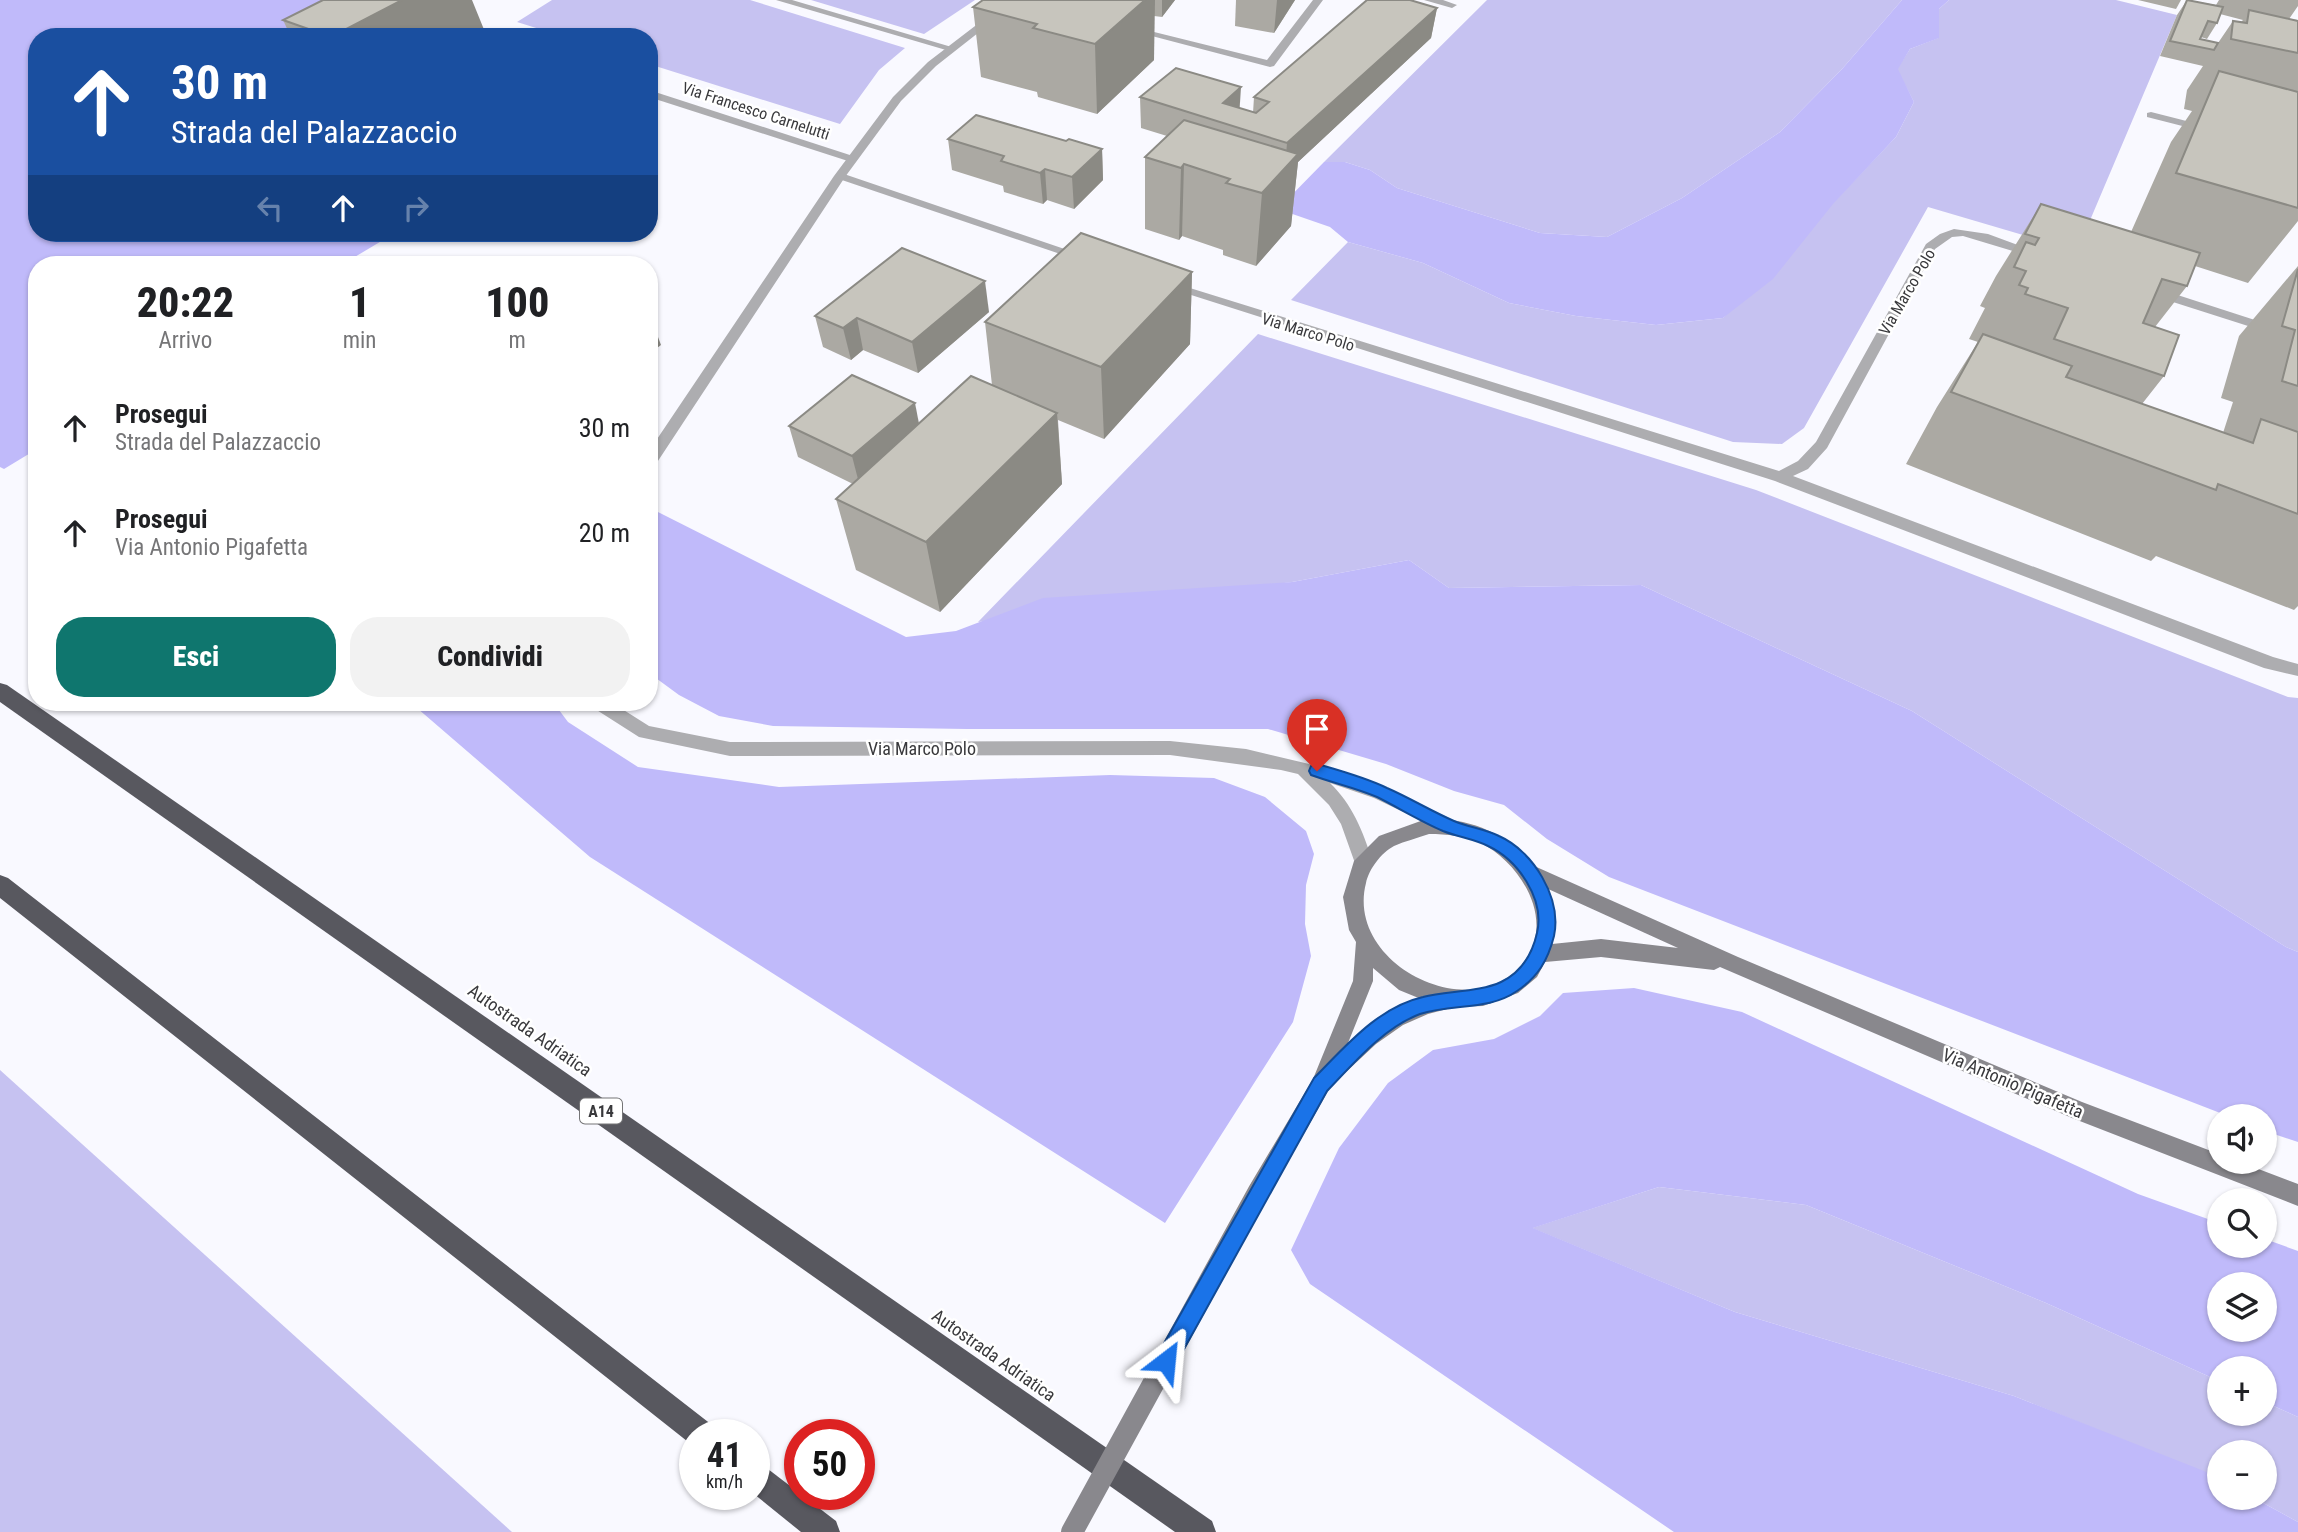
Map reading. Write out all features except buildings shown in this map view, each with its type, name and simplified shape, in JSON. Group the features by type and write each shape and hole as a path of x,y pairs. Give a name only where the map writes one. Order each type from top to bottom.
{"highway":[{"name":"Autostrada Adriatica","path":"0,691 28,711"},
{"name":"Autostrada Adriatica","path":"29,711 1201,1532"},
{"path":"0,885 682,1419"},
{"path":"770,1489 825,1532"}],"main road":[{"name":"Via Antonio Pigafetta","path":"1363,860 1391,836 1429,826 1449,826 1495,841 1514,855 1530,872 1543,899 1547,926 1541,954 1601,948 1731,963"},
{"path":"1363,860 1354,880 1351,901 1355,924 1364,946 1381,966 1403,982 1428,993 1455,998"},
{"name":"Via Antonio Pigafetta","path":"1530,872 1731,963 2079,1111 2298,1195"},
{"path":"1072,1532 1259,1191 1321,1085 1363,981 1364,946"},
{"path":"1321,1085 1355,1049 1391,1019 1419,1006 1455,998 1483,997 1508,988 1528,973 1541,954"}],"street":[{"path":"782,0 950,48"},
{"path":"658,449 840,176 897,99 950,48 1016,0"},
{"path":"1128,28 1270,64 1318,0"},
{"path":"1429,0 1452,5"},
{"name":"Via Francesco Carnelutti","path":"658,96 852,159"},
{"path":"2151,116 2218,132"},
{"path":"840,176 1100,264"},
{"name":"Via Marco Polo","path":"1780,477 1803,465 1822,445 1930,247 1941,238 1955,233 1972,235 2047,258"},
{"name":"Via Marco Polo","path":"1153,281 1780,477 2270,663 2298,670"},
{"path":"2144,289 2296,337 2295,322"},
{"name":"Via Marco Polo","path":"612,711 645,732 730,749 1170,748 1235,753 1297,765 1358,782 1449,826"},
{"path":"1297,765 1340,803 1355,830 1363,860"}],"shaded area":[{"path":"0,0 404,0 320,28 28,28 28,242 380,242 356,256 28,256 28,454 4,469 0,467"},
{"path":"552,0 750,0 905,48 879,70 840,124 658,67 658,28 536,28 517,22"},
{"path":"811,0 975,0 924,34"},
{"path":"1487,0 1902,0 1842,69 1780,132 1682,198 1607,237 1540,233 1397,188 1370,170 1345,162 1324,162"},
{"path":"1902,0 1949,0 1939,9 1939,38 1910,49 1898,69 1914,102 1896,137 1833,204 1773,279 1723,318 1656,325 1576,316 1509,303 1423,263 1348,242 1330,227 1278,209 1324,162 1345,162 1370,170 1397,188 1540,233 1607,237 1682,198 1780,132 1842,69"},
{"path":"1949,0 2116,0 2177,15 2077,251 1928,207 1804,428 1782,444 1733,442 1291,300 1348,242 1423,263 1509,303 1576,316 1656,325 1723,318 1896,137 1914,102 1897,69 1910,49 1938,38 1939,9"},
{"path":"1258,334 1756,490 2288,697 2298,698 2298,952 2286,947 1912,711 1641,585 1449,588 1409,560 1292,582 978,622"},
{"path":"658,512 906,637 956,631 1043,598 1292,582 1409,560 1449,588 1641,585 1912,711 2286,947 2298,952 2298,1142 2277,1135 2277,1104 2207,1104 2207,1108 1609,877 1547,839 1504,805 1454,791 1386,764 1268,729 773,726 719,716 679,695 658,680"},
{"path":"420,711 560,711 568,722 638,767 779,787 1110,775 1214,778 1265,797 1306,831 1314,854 1306,885 1305,924 1311,956 1293,1022 1165,1223 590,857"},
{"path":"1634,988 1742,1012 2138,1194 2207,1219 2207,1258 2277,1258 2277,1243 2298,1251 2298,1417 2277,1407 2277,1356 2207,1356 2207,1376 2046,1303 1806,1205 1659,1187 1533,1228 1735,1312 2014,1396 2204,1471 2207,1473 2207,1510 2276,1510 2298,1522 2298,1532 1674,1532 1310,1284 1291,1250 1339,1148 1388,1083 1433,1050 1494,1039 1540,1016 1563,993"},
{"path":"0,1070 512,1532 0,1532"},
{"path":"1659,1187 1806,1205 2046,1303 2207,1376 2207,1426 2277,1426 2277,1407 2298,1417 2298,1522 2276,1510 2277,1440 2207,1440 2207,1474 2014,1396 1735,1312 1532,1228"}],"route":[{"path":"1166,1361 1259,1191 1321,1085 1355,1049 1391,1019 1419,1006 1455,998 1483,997 1508,988 1528,973 1541,954 1547,926 1543,899 1530,872 1514,855 1495,841 1449,826 1358,782 1317,771"}]}
